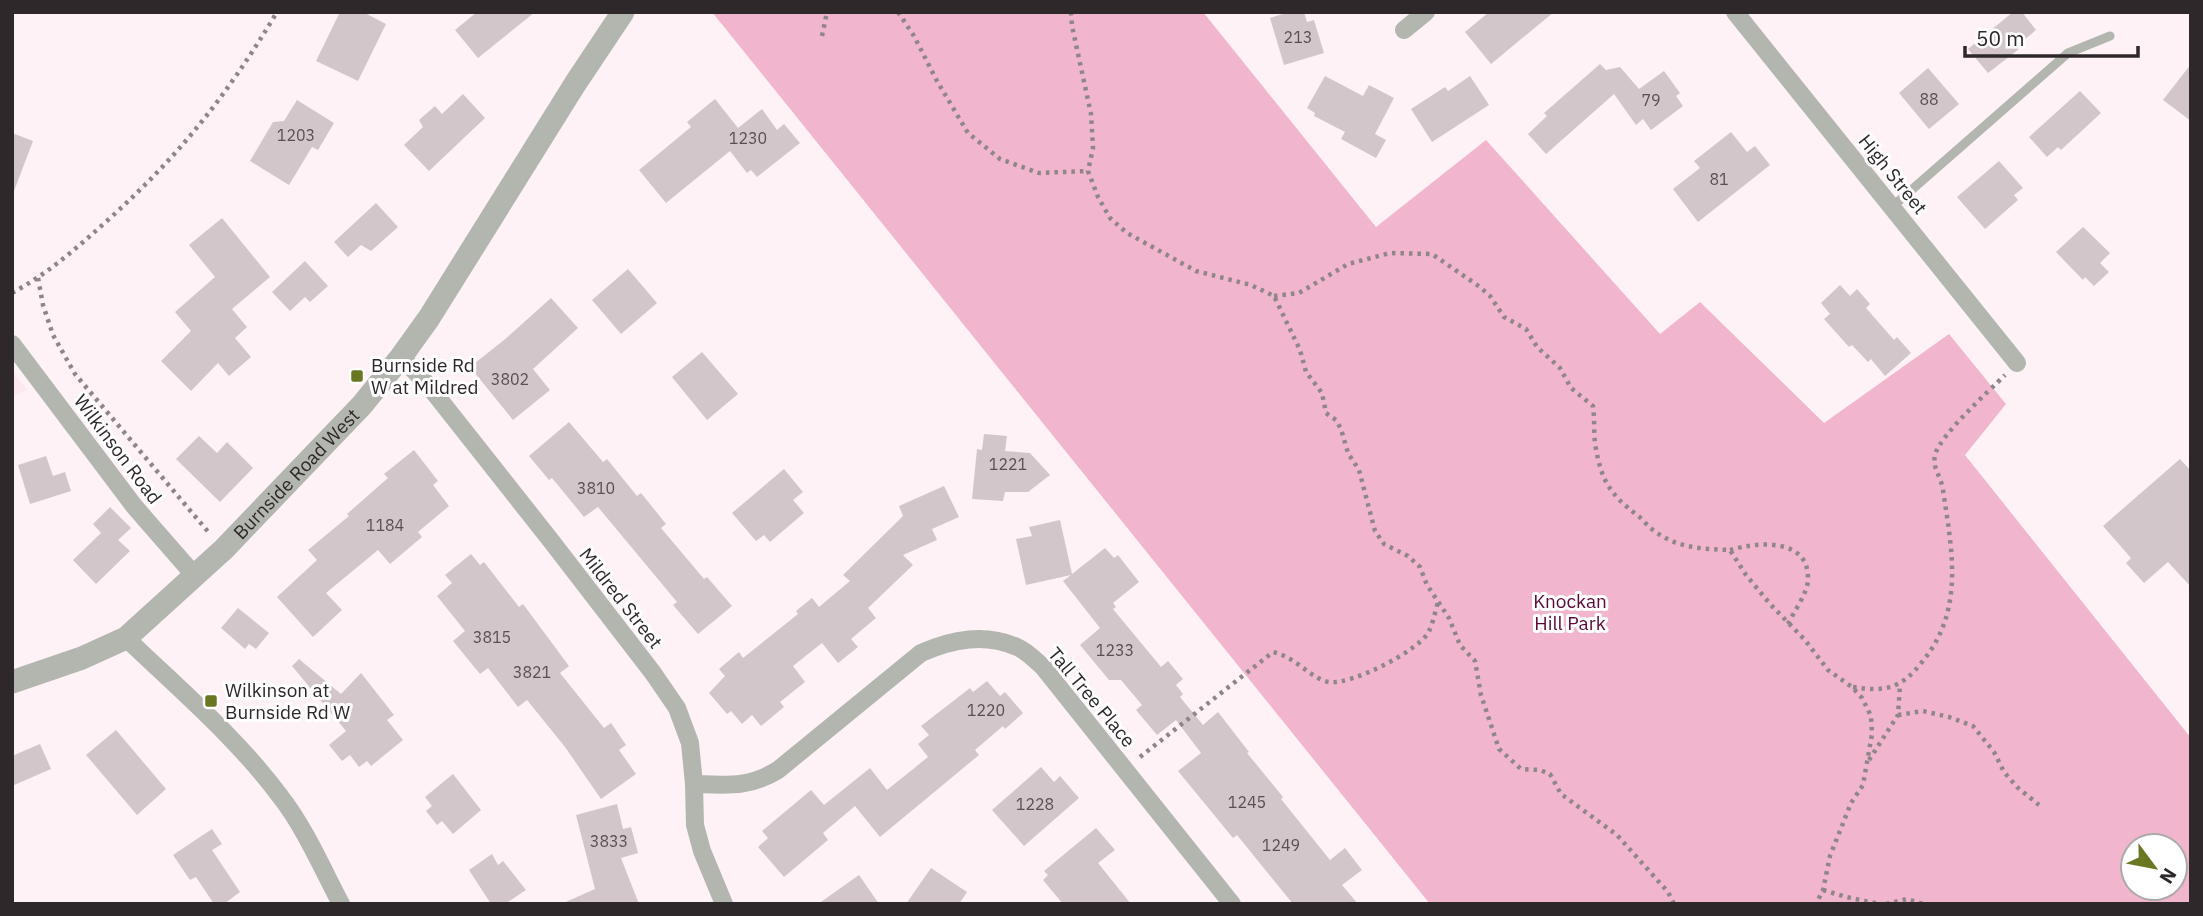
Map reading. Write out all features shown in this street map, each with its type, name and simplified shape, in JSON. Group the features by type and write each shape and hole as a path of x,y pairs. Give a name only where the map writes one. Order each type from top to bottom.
{"street":[{"name":"Burnside Road West","path":"12,682 82,658 126,638 224,549 362,405 401,357 463,268 575,84 623,12"},
{"path":"1404,30 1426,12"},
{"name":"High Street","path":"1735,12 2017,363"},
{"name":"Wilkinson Road","path":"12,344 134,506 195,576"},
{"name":"Mildred Street","path":"401,357 428,385 653,673 677,708 690,743 695,825 702,851 724,904"},
{"path":"126,638 224,731 265,777 295,820 341,904"},
{"name":"Tall Tree Place","path":"694,784 740,785 761,781 922,653 947,642 974,638 998,641 1019,648 1044,667 1232,904"}],"lane":[{"path":"1892,207 2068,53 2110,36"}],"path":[{"path":"12,293 76,250 173,157 228,88 277,12"},
{"path":"822,36 827,12"},
{"path":"898,12 968,133 1000,159 1039,173 1088,171"},
{"path":"1071,12 1091,114 1093,148 1088,171 1110,218 1127,233 1196,271 1251,285 1274,296 1299,293 1348,264 1409,251 1432,254 1480,287 1490,296 1504,317 1525,329 1538,347 1560,368 1571,388 1593,406 1596,450 1609,489 1618,501 1640,517 1652,530 1674,543 1692,548 1730,550 1747,545 1773,544 1788,546 1800,557 1808,581 1788,624"},
{"path":"38,278 43,306 53,335 75,374 187,509 224,549"},
{"path":"1274,296 1300,350 1306,372 1322,393 1326,412 1342,429 1348,453 1359,470 1375,531 1384,544 1408,556 1420,567 1427,585 1449,618 1460,645 1475,661 1481,695 1499,749 1521,769 1540,770 1550,774 1561,794 1617,835 1668,892 1674,904"},
{"path":"1852,687 1875,690 1900,685 1930,653 1940,634 1951,605 1951,541 1942,484 1933,464 1936,450 2017,363"},
{"path":"1730,550 1746,575 1805,640 1828,670 1863,698 1871,716 1869,760 1863,785 1851,803 1830,856 1823,890 1816,904"},
{"path":"1125,770 1273,652 1283,654 1316,677 1329,682 1360,677 1418,645 1428,632 1438,602"},
{"path":"1869,760 1898,715 1900,685"},
{"path":"1898,715 1923,711 1973,726 1994,752 2004,772 2039,805"},
{"path":"1823,890 1880,904"},
{"path":"1886,904 1907,899 1923,904"}],"shaded area":[{"path":"12,371 27,390 12,397"}],"green space":[{"name":"Knockan Hill Park","path":"712,12 1203,12 1376,227 1486,140 1660,334 1700,302 1824,423 1949,334 2006,404 1965,455 2191,738 2191,904 1430,904"}],"building":[{"path":"340,12 363,12 386,24 358,81 316,61"},
{"path":"477,12 535,12 478,58 455,30"},
{"path":"1289,12 1304,12 1307,22 1314,20 1324,53 1284,65 1270,18"},
{"path":"1489,12 1554,12 1491,64 1465,32"},
{"path":"2013,12 2022,12 2036,30 2017,46 2019,49 1988,73 1968,49"},
{"path":"1600,64 1606,70 1620,67 1639,89 1664,71 1680,93 1676,96 1683,106 1651,130 1643,119 1636,125 1614,94 1546,154 1528,134 1547,116 1544,113"},
{"path":"2191,64 2191,121 2163,100"},
{"path":"1928,68 1959,104 1929,129 1899,93"},
{"path":"1325,76 1363,96 1369,85 1394,98 1375,134 1386,140 1376,158 1341,139 1345,132 1314,116 1315,113 1307,108"},
{"path":"1470,76 1489,105 1432,142 1411,109 1445,87 1448,91"},
{"path":"2080,91 2101,113 2061,150 2058,147 2047,157 2029,137"},
{"path":"463,94 485,118 429,171 404,145 423,127 419,120 435,106 442,114"},
{"path":"715,99 738,128 762,109 777,130 784,124 800,143 757,177 751,170 747,173 730,151 666,203 639,170 691,127 687,122"},
{"path":"297,100 334,123 318,150 312,147 289,185 250,161 273,122 284,121"},
{"path":"1731,132 1747,152 1755,146 1770,165 1698,222 1673,189 1700,168 1694,161"},
{"path":"12,133 33,141 14,191 12,191"},
{"path":"1999,161 2023,188 2014,195 2018,200 1985,229 1957,197"},
{"path":"376,203 398,227 371,251 361,245 348,257 334,242"},
{"path":"222,218 270,277 232,309 247,327 235,338 251,357 229,376 218,363 191,391 161,361 191,331 175,312 215,277 189,245"},
{"path":"2083,227 2110,253 2100,263 2109,272 2094,286 2085,277 2083,280 2056,252"},
{"path":"305,261 328,286 310,302 305,297 290,311 272,292"},
{"path":"628,269 657,303 621,334 592,300"},
{"path":"1840,285 1850,296 1857,289 1870,304 1866,308 1894,340 1897,337 1911,353 1885,376 1871,359 1868,362 1852,345 1849,347 1824,319 1830,314 1821,303"},
{"path":"551,298 578,328 533,369 550,390 513,420 470,367"},
{"path":"702,352 738,394 707,420 672,377"},
{"path":"569,422 603,462 607,459 637,496 641,493 666,524 661,528 704,579 707,577 732,606 698,634 673,605 677,602 598,507 584,517 552,478 549,480 529,456"},
{"path":"984,434 1007,436 1005,451 1030,453 1050,475 1028,492 1005,492 1003,501 972,499 977,449 982,450"},
{"path":"199,436 217,453 227,442 253,468 220,502 176,459"},
{"path":"414,450 438,481 433,485 449,506 418,532 422,537 390,564 378,550 326,593 342,610 313,637 277,597 317,560 308,550 349,516 347,514 388,478 384,474"},
{"path":"46,456 53,476 65,472 71,491 30,504 18,465"},
{"path":"2180,459 2191,471 2191,587 2168,562 2144,583 2126,563 2131,558 2103,526"},
{"path":"784,469 803,492 793,500 804,513 770,542 764,535 756,541 732,513"},
{"path":"944,486 959,517 932,529 937,540 903,555 913,565 868,608 876,618 851,639 858,647 838,663 822,643 793,666 805,682 780,702 784,707 761,726 752,715 742,724 731,711 727,714 709,693 725,676 719,669 739,652 743,658 798,614 796,611 812,598 819,607 850,581 843,575 903,516 899,506"},
{"path":"110,507 131,528 118,540 130,551 96,584 73,560 101,533 93,524"},
{"path":"1060,520 1072,574 1105,548 1114,558 1118,555 1139,582 1113,603 1116,607 1113,609 1161,667 1168,661 1183,679 1176,685 1183,694 1180,697 1203,725 1218,712 1283,797 1281,799 1330,860 1345,848 1362,870 1342,885 1358,904 1293,904 1237,835 1233,838 1178,771 1201,753 1176,720 1157,735 1136,710 1142,705 1121,680 1109,680 1080,645 1100,628 1063,581 1071,575 1026,585 1016,539 1032,536 1029,527"},
{"path":"471,554 480,565 484,562 519,607 523,604 569,666 560,673 604,728 611,723 626,745 619,750 636,774 601,799 565,747 527,700 518,707 488,668 480,674 453,641 465,631 437,596 452,583 445,575"},
{"path":"238,608 269,633 256,649 249,644 245,649 221,628"},
{"path":"299,659 341,694 361,673 394,715 387,720 403,740 371,766 367,761 359,767 350,755 342,761 329,745 346,731 292,666"},
{"path":"987,681 1000,696 1005,692 1023,713 975,750 979,755 880,837 855,806 823,833 828,840 784,877 758,847 768,838 762,831 811,790 824,805 870,768 887,790 928,757 918,744 929,735 921,726 970,688 973,692"},
{"path":"116,730 166,789 137,815 86,755"},
{"path":"40,744 51,769 12,786 12,756"},
{"path":"1041,767 1054,782 1060,776 1079,798 1024,846 992,810"},
{"path":"453,774 481,810 453,834 442,821 437,825 426,811 432,806 425,797"},
{"path":"617,804 623,829 631,827 638,853 621,858 639,904 561,904 595,889 576,815"},
{"path":"1096,828 1115,850 1098,863 1131,904 1063,904 1043,880 1048,875 1044,871"},
{"path":"212,829 222,844 212,850 240,892 224,904 214,904 196,877 190,880 173,855"},
{"path":"492,854 498,865 503,861 526,890 505,904 491,904 469,870"},
{"path":"931,868 967,892 959,904 906,904"},
{"path":"859,875 879,904 818,904"}],"place":[{"name":"Burnside Rd W at Mildred","path":"357,376"},
{"name":"Wilkinson at Burnside Rd W","path":"211,701"}]}
